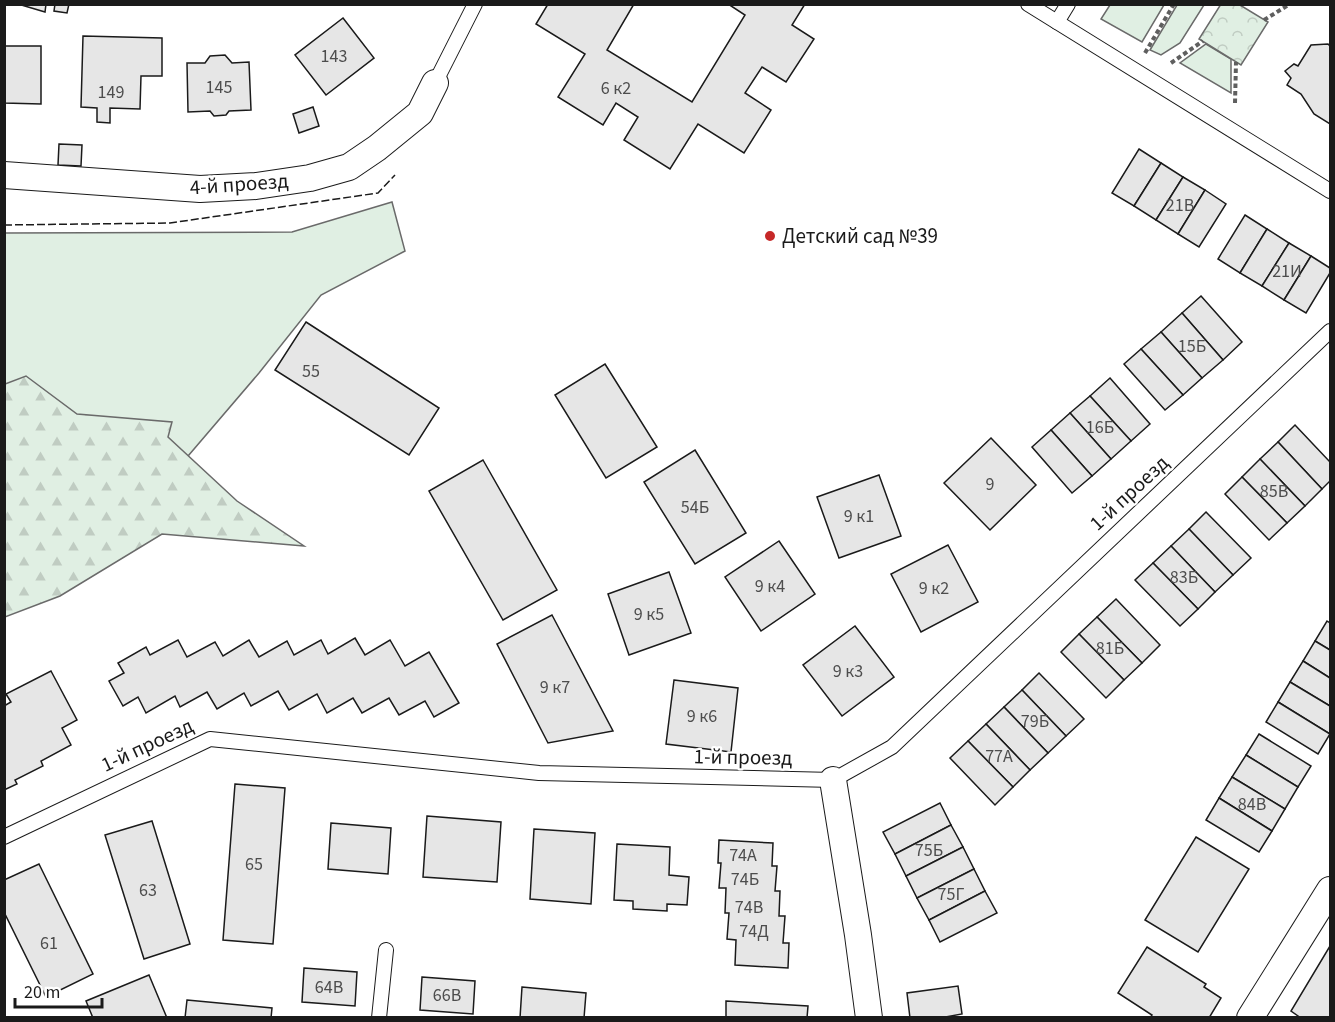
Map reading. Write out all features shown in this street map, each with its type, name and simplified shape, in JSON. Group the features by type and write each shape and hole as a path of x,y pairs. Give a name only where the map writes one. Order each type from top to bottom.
{"street":[{"name":"4-й проезд","path":"4,175 200,189 256,186 310,178 349,167 377,148 420,113 435,83"},
{"path":"833,780 869,1017"},
{"path":"1250,1017 1330,890"}],"lane":[{"path":"435,83 476,4"},
{"path":"1029,4 1330,191"},
{"path":"1057,22 1068,4"},
{"name":"1-й проезд","path":"4,837 210,739 539,773 833,780 892,747 1330,331"},
{"path":"379,1017 386,950"}],"path":[{"path":"1135,70 1174,4"},
{"path":"1264,20 1290,4"},
{"path":"1171,63 1203,41"},
{"path":"1235,103 1236,62"}],"green space":[{"path":"1221,4 1240,5 1268,22 1241,65 1199,39"},
{"path":"1110,5 1164,5 1142,42 1101,19"},
{"path":"1177,5 1204,5 1180,43 1161,55 1150,50"},
{"path":"1206,44 1231,59 1231,93 1180,63"},
{"path":"392,202 405,251 321,295 259,373 100,559 5,596 5,233 292,232"},
{"path":"26,376 77,414 172,422 168,437 237,501 304,546 162,534 60,596 5,617 5,384"}],"building":[{"path":"18,4 46,4 45,12"},
{"path":"55,4 69,4 67,13 54,11"},
{"path":"548,4 634,4 607,50 692,102 745,15 728,4 805,4 792,25 814,39 786,82 762,67 745,93 771,110 744,153 698,124 670,169 624,140 638,117 616,103 603,125 558,97 585,54 536,24"},
{"path":"343,18 374,58 326,95 295,55"},
{"path":"83,36 162,38 162,76 141,76 140,109 110,108 110,123 97,122 97,108 81,107"},
{"path":"1328,44 1330,46 1330,124 1314,114 1301,94 1287,85 1291,78 1285,71 1294,64 1298,66 1311,45"},
{"path":"4,46 41,46 41,104 4,103"},
{"path":"225,55 232,63 249,62 251,110 229,111 226,115 214,116 210,111 188,112 187,63 205,63 210,56"},
{"path":"313,107 319,126 299,133 293,114"},
{"path":"59,144 82,145 81,166 58,165"},
{"path":"1139,149 1161,163 1134,206 1112,193"},
{"path":"1161,163 1183,177 1156,220 1134,206"},
{"path":"1183,177 1205,190 1178,234 1156,220"},
{"path":"1205,190 1226,204 1199,247 1178,234"},
{"path":"1245,215 1267,229 1240,273 1218,259"},
{"path":"1267,229 1289,243 1262,286 1240,273"},
{"path":"1289,243 1311,256 1284,300 1262,286"},
{"path":"1311,256 1330,268 1330,273 1306,313 1284,300"},
{"path":"1201,296 1242,342 1223,360 1182,313"},
{"path":"1182,313 1223,360 1202,378 1161,332"},
{"path":"306,322 439,408 409,455 275,370"},
{"path":"1161,332 1202,378 1183,395 1141,349"},
{"path":"1141,349 1183,395 1165,410 1124,364"},
{"path":"605,364 657,447 606,478 555,395"},
{"path":"1110,378 1150,424 1131,441 1090,396"},
{"path":"1090,396 1131,441 1111,459 1070,413"},
{"path":"1070,413 1111,459 1092,476 1051,430"},
{"path":"1295,425 1330,462 1330,481 1322,489 1278,442"},
{"path":"1051,430 1092,476 1072,493 1032,447"},
{"path":"991,438 1036,485 990,530 944,483"},
{"path":"1278,442 1322,489 1305,506 1260,459"},
{"path":"695,450 746,533 695,564 644,482"},
{"path":"1260,459 1305,506 1287,523 1242,477"},
{"path":"483,460 557,590 503,620 429,491"},
{"path":"879,475 901,536 839,558 817,497"},
{"path":"1242,477 1287,523 1269,540 1225,494"},
{"path":"1206,512 1251,558 1233,575 1189,529"},
{"path":"1189,529 1233,575 1215,592 1171,546"},
{"path":"779,541 815,594 761,631 725,577"},
{"path":"948,545 978,602 921,632 891,574"},
{"path":"1171,546 1215,592 1198,609 1153,563"},
{"path":"1153,563 1198,609 1180,626 1135,580"},
{"path":"669,572 691,633 629,655 608,594"},
{"path":"1116,599 1160,645 1142,663 1097,617"},
{"path":"552,615 613,731 548,743 497,644"},
{"path":"1097,617 1142,663 1124,680 1079,634"},
{"path":"1327,621 1330,623 1330,650 1315,641"},
{"path":"855,626 894,677 842,716 803,665"},
{"path":"1079,634 1124,680 1106,698 1061,652"},
{"path":"355,638 365,655 390,640 405,666 429,652 459,703 434,717 425,701 399,715 389,698 362,713 353,698 327,713 317,694 289,710 278,691 251,706 244,693 217,709 207,692 180,707 175,696 146,713 138,697 123,706 109,681 124,673 118,663 146,647 150,655 178,640 187,657 215,642 223,656 249,640 259,657 287,641 294,655 321,640 328,654"},
{"path":"1315,641 1330,650 1330,678 1303,661"},
{"path":"1303,661 1330,678 1330,706 1290,682"},
{"path":"51,671 77,720 62,728 71,745 41,761 43,766 15,780 17,784 4,790 4,706 11,702 6,694"},
{"path":"1039,673 1084,719 1066,736 1022,690"},
{"path":"674,680 738,688 731,752 666,744"},
{"path":"1290,682 1330,706 1330,734 1278,702"},
{"path":"1022,690 1066,736 1048,753 1004,707"},
{"path":"1278,702 1330,734 1318,754 1266,722"},
{"path":"1004,707 1048,753 1030,770 986,724"},
{"path":"986,724 1030,770 1013,787 968,741"},
{"path":"1259,734 1311,766 1298,787 1246,755"},
{"path":"968,741 1013,787 995,805 950,758"},
{"path":"1246,755 1298,787 1285,809 1232,777"},
{"path":"1232,777 1285,809 1272,831 1219,798"},
{"path":"235,784 285,788 273,944 223,940"},
{"path":"1219,798 1272,831 1259,852 1206,820"},
{"path":"940,803 951,825 895,854 883,832"},
{"path":"427,816 501,822 497,882 423,877"},
{"path":"152,821 190,944 144,959 105,835"},
{"path":"331,823 391,828 388,874 328,869"},
{"path":"951,825 963,847 906,876 895,854"},
{"path":"534,829 595,833 591,904 530,899"},
{"path":"1196,837 1249,869 1198,952 1145,920"},
{"path":"719,840 773,843 772,866 777,866 775,891 780,891 779,916 785,916 783,943 789,943 788,968 735,965 736,940 727,939 729,913 725,913 726,888 719,888 721,863 718,863"},
{"path":"617,844 670,847 669,875 689,877 687,905 667,904 667,911 633,909 633,901 614,900"},
{"path":"963,847 974,869 917,898 906,876"},
{"path":"39,864 93,974 46,997 4,912 4,880"},
{"path":"974,869 985,891 929,920 917,898"},
{"path":"985,891 997,913 940,942 929,920"},
{"path":"1330,946 1330,1018 1301,1018 1291,1011"},
{"path":"1147,947 1206,984 1204,987 1221,998 1209,1018 1150,1018 1152,1015 1118,993"},
{"path":"304,968 357,972 355,1006 302,1002"},
{"path":"149,975 167,1018 93,1018 86,1001"},
{"path":"422,977 475,981 473,1014 420,1010"},
{"path":"958,986 962,1014 940,1018 910,1018 907,993"},
{"path":"522,987 586,993 584,1018 520,1018"},
{"path":"187,1000 272,1008 271,1018 185,1018"},
{"path":"726,1001 808,1006 807,1018 726,1018"}],"fence":[{"path":"4,225 170,223 378,193 395,175"}],"place":[{"name":"Детский сад №39","path":"770,236"}]}
